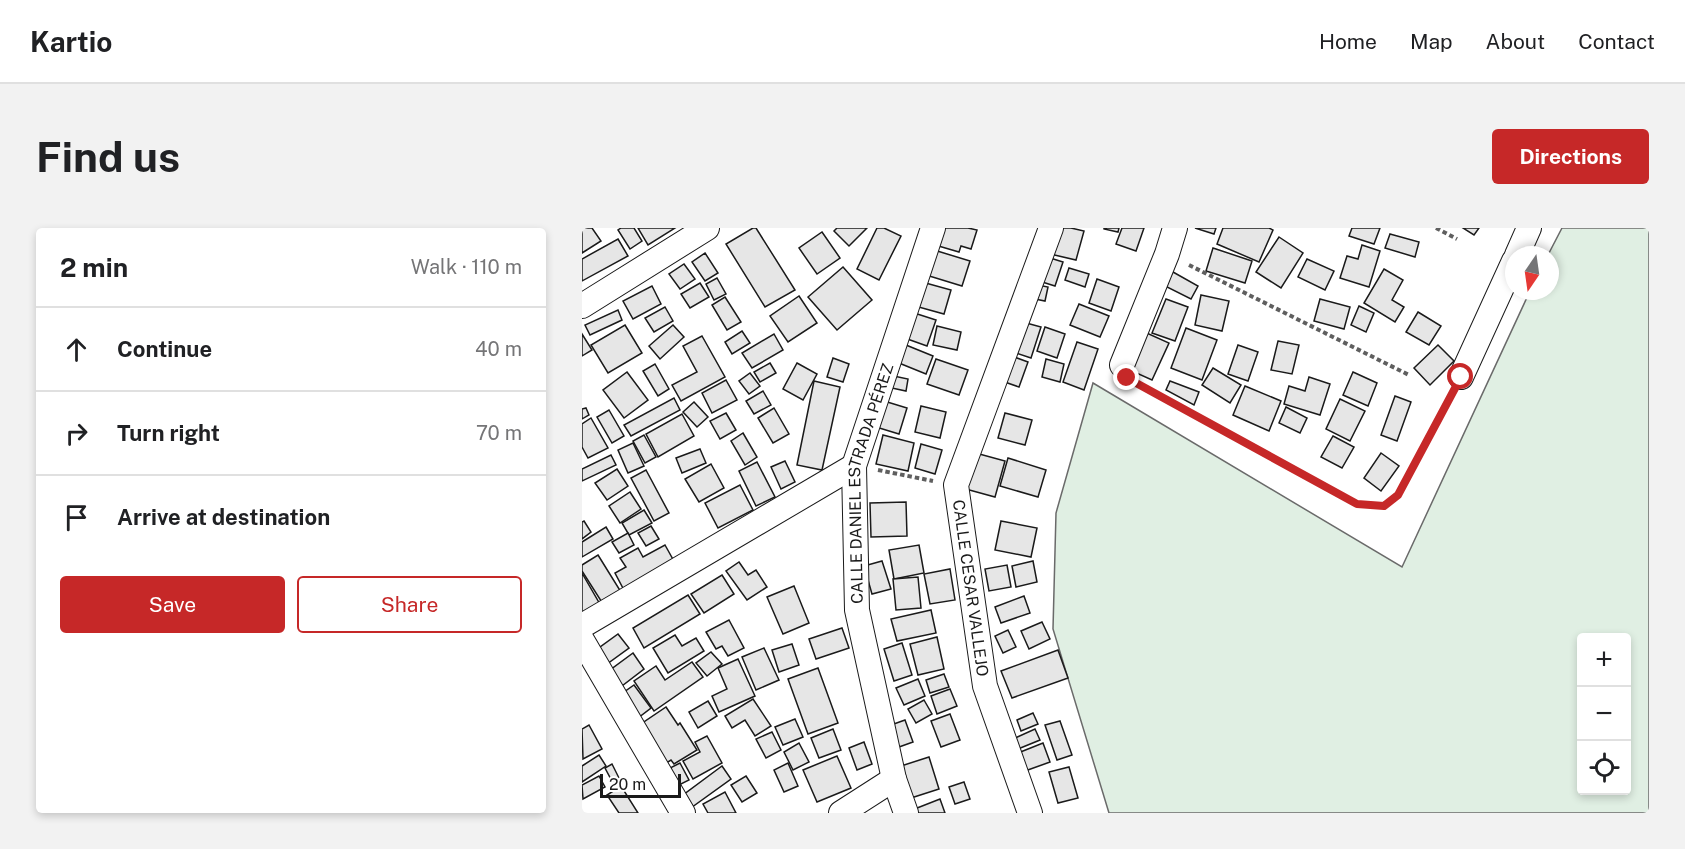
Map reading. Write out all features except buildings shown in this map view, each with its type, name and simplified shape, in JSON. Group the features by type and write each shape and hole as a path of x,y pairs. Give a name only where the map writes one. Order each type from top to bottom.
{"street":[{"path":"582,306 707,228"},
{"name":"CALLE DANIEL ESTRADA PÉREZ","path":"906,813 894,779 857,610 854,466 933,228"},
{"name":"CALLE CESAR VALLEJO","path":"1030,813 985,686 956,485 1051,228"},
{"path":"1122,365 1167,254 1175,228"},
{"path":"1520,246 1529,228"},
{"path":"1461,377 1505,281"},
{"path":"582,626 854,466"},
{"path":"582,640 683,813"},
{"path":"841,813 894,779"}],"path":[{"path":"1436,228 1457,239"},
{"path":"1167,254 1409,375"},
{"path":"1122,365 1122,372 1127,378 1357,504 1369,506 1384,506 1398,495 1461,377"},
{"path":"854,466 956,485"}],"green space":[{"path":"1562,228 1649,228 1649,813 1109,813 1053,629 1056,513 1093,383 1402,567 1526,300 1559,300 1559,246 1553,246"}],"route":[{"path":"1127,378 1357,504 1384,506 1398,495 1461,377"}]}
